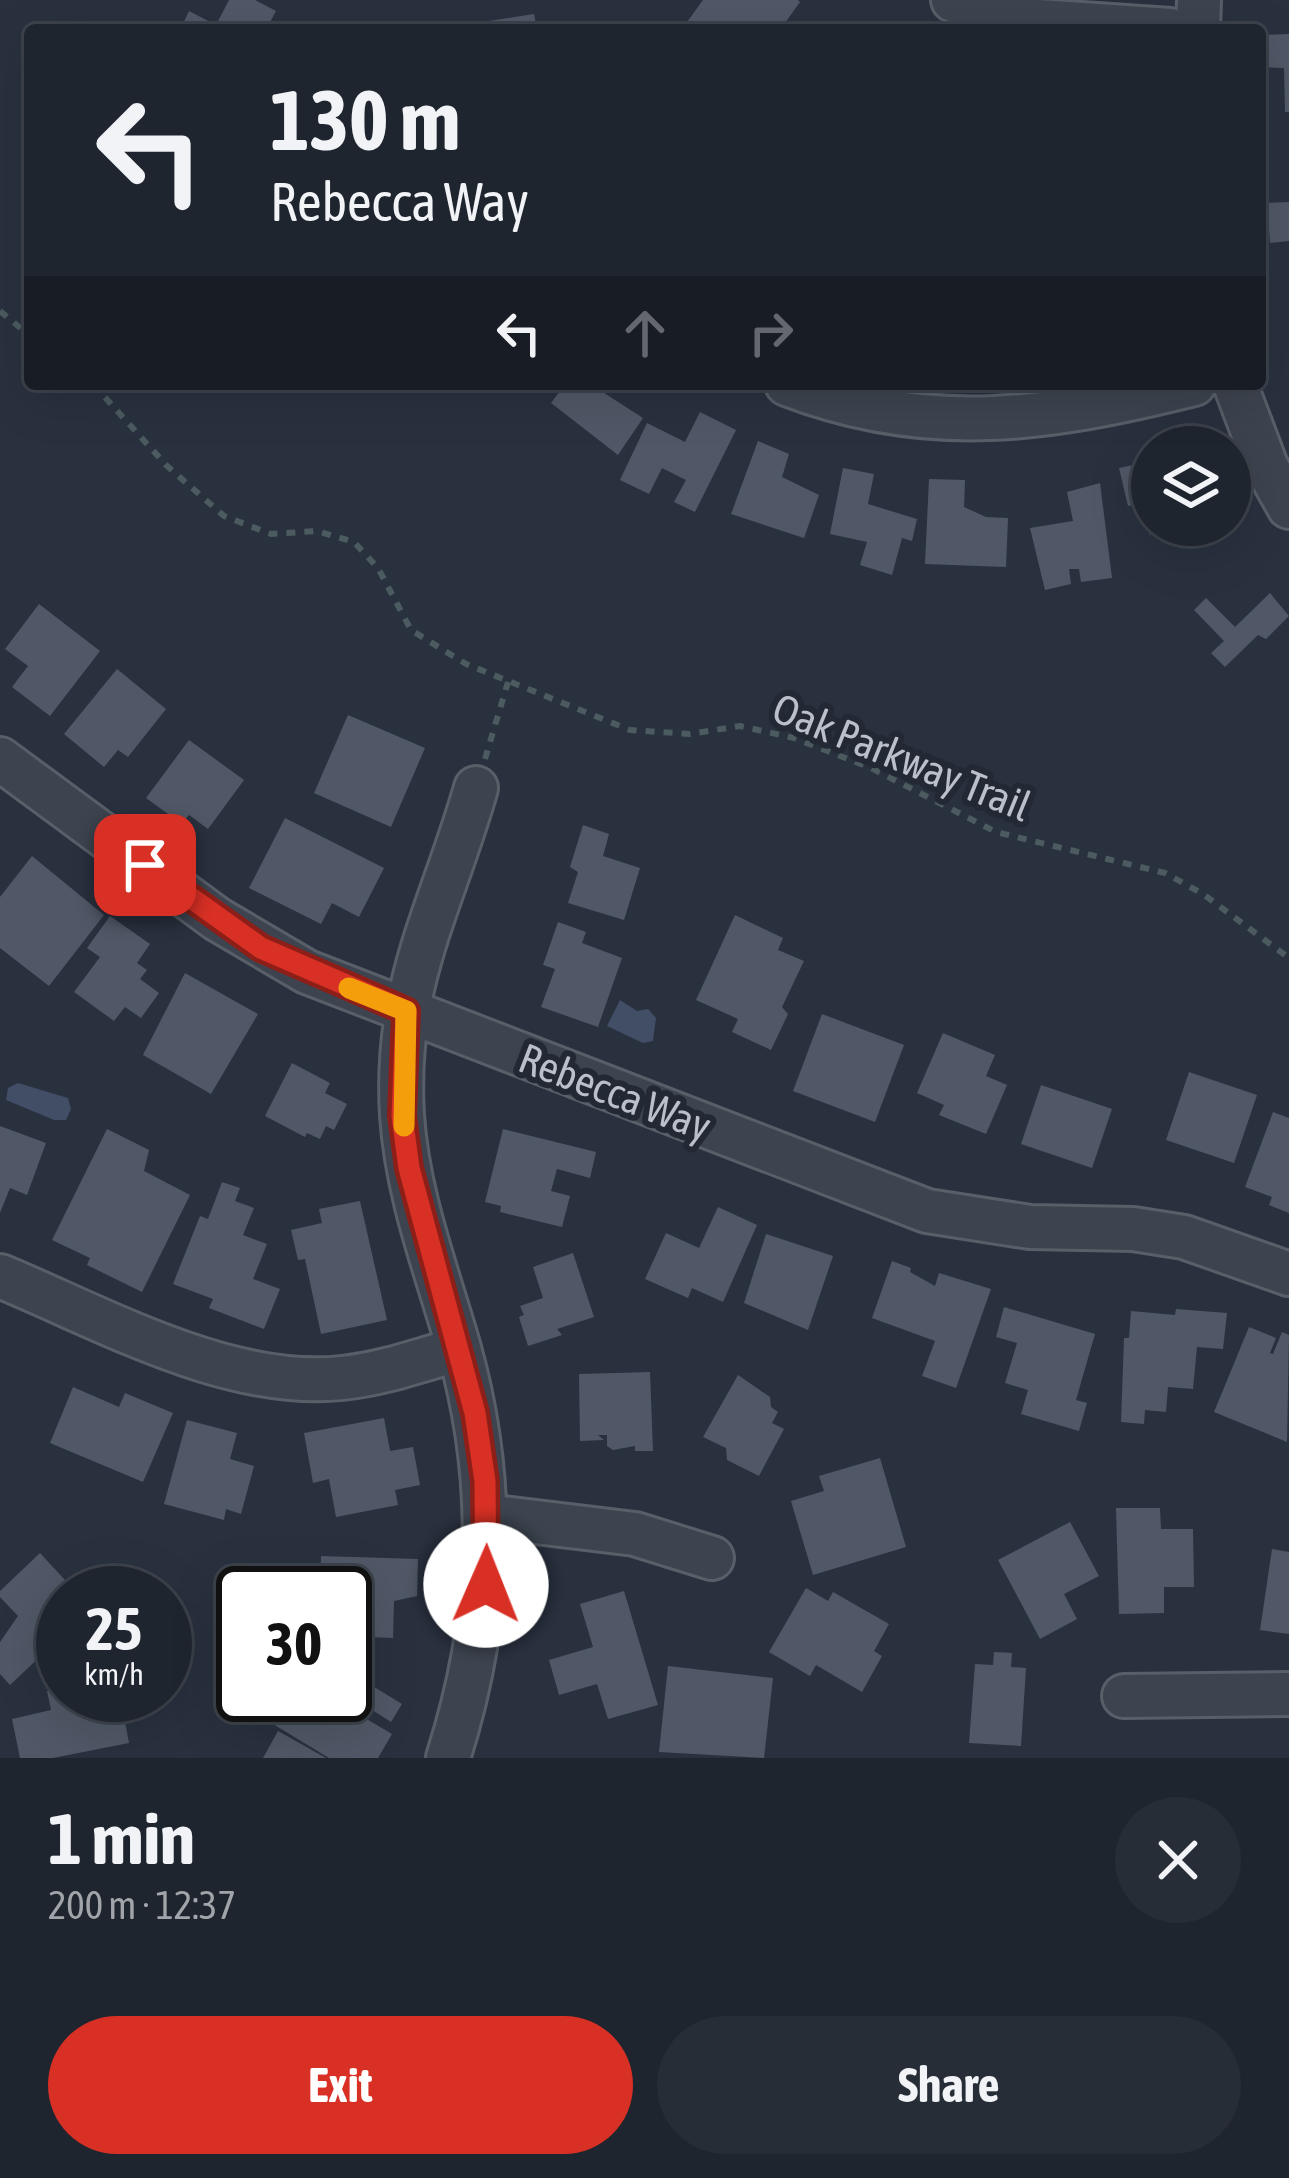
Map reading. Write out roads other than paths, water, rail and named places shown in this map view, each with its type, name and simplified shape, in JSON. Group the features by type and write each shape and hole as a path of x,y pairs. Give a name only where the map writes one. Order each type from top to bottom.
{"street":[{"path":"952,0 1038,21 1082,24"},
{"path":"806,390 868,409 980,421 1093,410 1171,390"},
{"path":"1237,390 1266,466 1289,507"},
{"name":"Rebecca Way","path":"0,759 261,948 406,1011 927,1211 1030,1227 1132,1229 1184,1237 1289,1274"},
{"path":"448,1758 477,1653 486,1585 487,1516 475,1413 409,1168 402,1116 406,1011 427,923 476,788"},
{"path":"0,1276 217,1364 258,1375 343,1378 459,1348"},
{"path":"487,1516 635,1534 712,1558"},
{"path":"1124,1696 1289,1694"}],"water":[{"path":"620,1000 637,1011 648,1009 656,1018 653,1041 643,1043 607,1026"},
{"path":"18,1083 68,1098 71,1109 66,1120 54,1120 6,1100 8,1088"}]}
